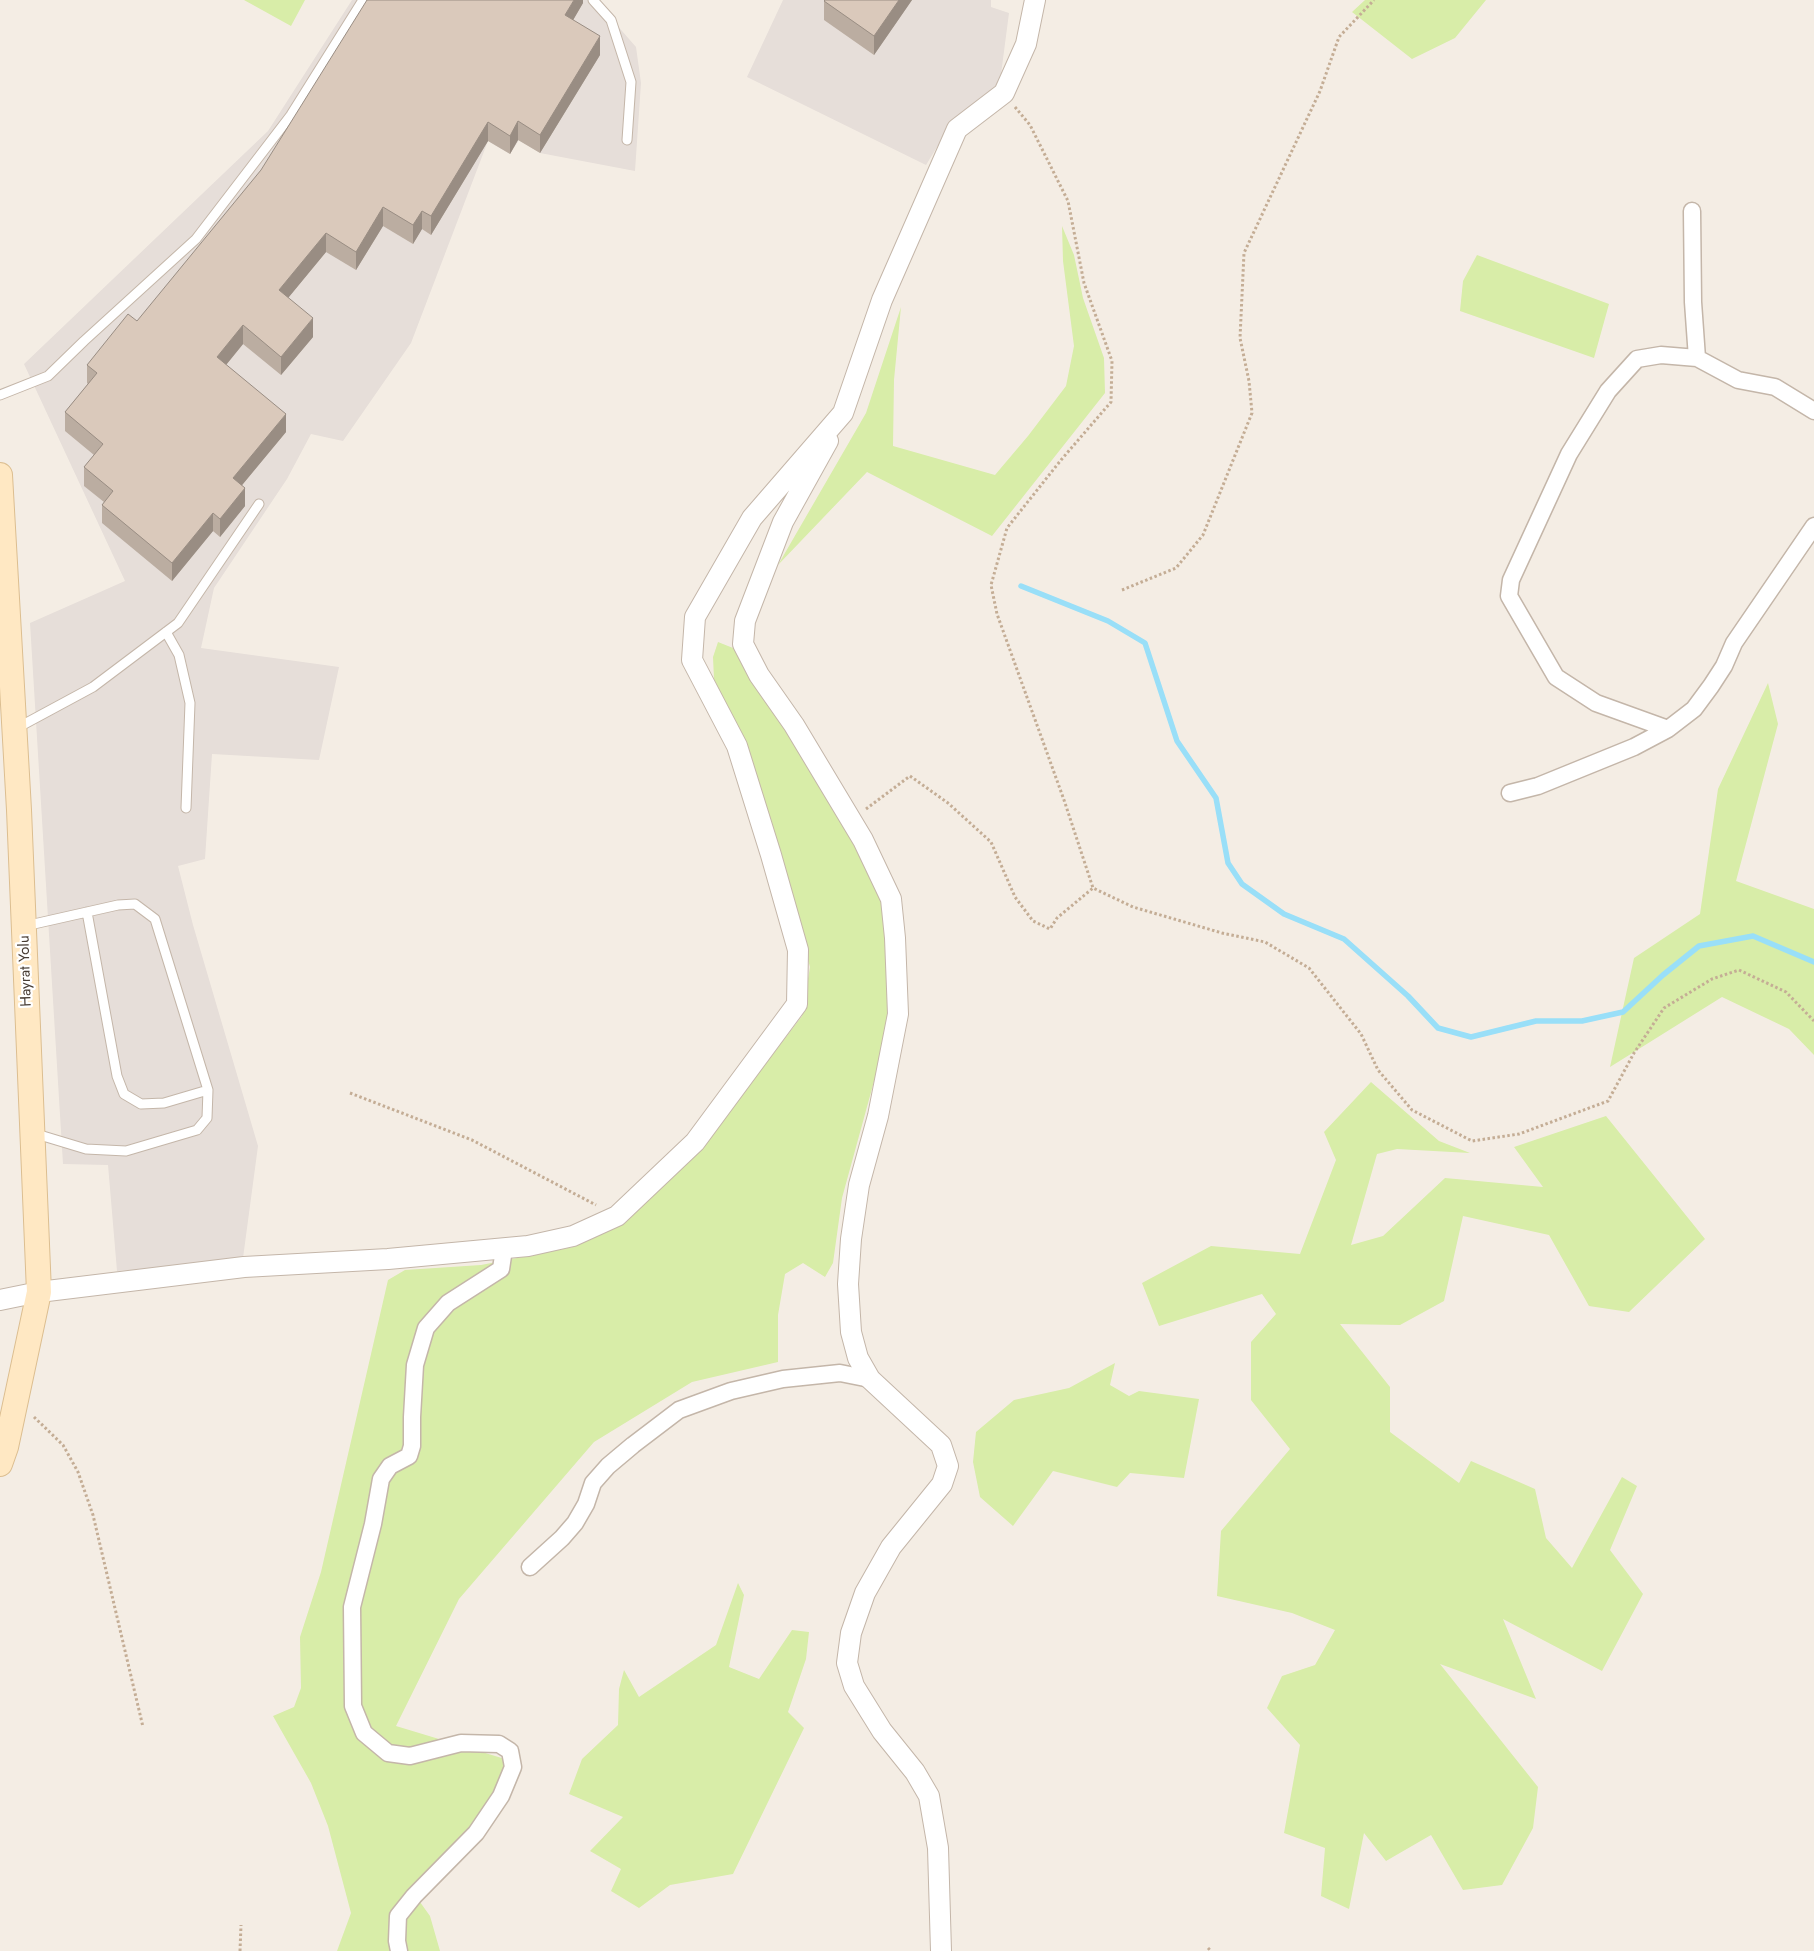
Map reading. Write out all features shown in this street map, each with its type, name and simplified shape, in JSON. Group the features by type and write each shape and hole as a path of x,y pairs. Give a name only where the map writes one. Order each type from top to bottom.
{"main road":[{"name":"Hayrat Yolu","path":"0,475 15,729 39,1292 6,1447 0,1464"}],"street":[{"path":"941,1951 938,1848 929,1796 915,1772 882,1731 863,1701 854,1686 847,1663 851,1632 865,1593 891,1547 942,1484 948,1466 941,1445 870,1379 858,1358 851,1332 848,1284 851,1239 859,1185 878,1116 898,1014 895,938 891,899 863,840 794,725 759,676 743,644 745,621 783,522 817,464 843,413 882,300 957,129 1004,93 1026,44 1034,0"},
{"path":"1692,211 1693,302 1697,358"},
{"path":"1668,729 1596,703 1556,677 1509,596 1511,580 1570,454 1608,391 1636,359 1661,354 1697,358 1738,380 1775,387 1814,411"},
{"path":"0,1300 39,1292 244,1267 388,1259 528,1246 573,1236 617,1216 695,1142 797,1004 798,950 737,746 692,660 696,617 752,518 843,413"},
{"path":"1510,793 1547,782 1634,747 1668,729 1694,709 1724,666 1734,643 1814,526"},
{"path":"399,1951 397,1941 398,1916 414,1896 476,1833 501,1796 513,1767 510,1751 499,1744 461,1743 410,1756 388,1753 364,1733 353,1706 352,1607 373,1524 380,1479 390,1466 409,1456 412,1446 415,1366 426,1328 448,1303 501,1269 504,1248"},
{"path":"530,1566 562,1538 575,1523 586,1504 594,1484 608,1466 679,1410 731,1391 783,1379 840,1373 870,1379"}],"lane":[{"path":"0,394 48,376 196,239 291,114 362,0"},
{"path":"593,0 611,20 631,82 627,140"},
{"path":"15,729 93,687 178,623 259,504"},
{"path":"166,632 180,655 190,703 186,808"},
{"path":"24,926 135,904 156,919 208,1090 207,1118 197,1130 126,1151 86,1149 33,1133"},
{"path":"87,912 117,1076 124,1094 141,1104 164,1103 208,1090"}],"path":[{"path":"1122,590 1176,568 1203,535 1252,414 1249,381 1240,338 1244,253 1320,91 1339,37 1374,0"},
{"path":"1004,93 1030,126 1068,201 1084,283 1112,361 1111,402 1061,460 1007,528 991,585 997,614 1064,800 1092,888 1133,907 1222,933 1265,942 1309,968 1361,1034 1378,1070 1412,1110 1472,1141 1519,1134 1608,1101 1634,1053 1664,1008 1712,979 1740,970 1786,992 1814,1021"},
{"path":"851,820 910,776 948,803 991,842 1015,897 1033,921 1050,929 1057,918 1092,888"},
{"path":"350,1093 472,1140 617,1216"},
{"path":"16,1398 63,1445 78,1472 93,1515 143,1727"},
{"path":"240,1951 241,1925"}],"shaded area":[{"path":"352,0 595,0 636,47 641,83 635,171 540,153 519,140 510,154 488,141 411,343 343,441 311,434 287,479 214,588 201,648 339,667 319,760 212,754 205,859 178,866 193,925 258,1146 243,1258 166,1268 117,1271 108,1165 63,1164 30,623 125,581 24,364 268,131"},
{"path":"783,0 991,0 991,7 1009,13 1000,82 953,121 926,165 747,77"}],"green space":[{"path":"244,0 305,0 291,26"},
{"path":"1365,0 1486,0 1455,38 1412,59 1352,12"},
{"path":"1062,226 1074,255 1083,298 1104,358 1105,393 992,536 867,472 778,565 866,413 901,307 894,380 893,446 995,475 1028,436 1066,386 1074,346 1063,261"},
{"path":"1477,255 1609,304 1594,358 1460,311 1463,281"},
{"path":"718,642 733,648 785,725 856,840 884,899 890,1001 876,1074 842,1198 833,1263 825,1277 803,1263 785,1274 778,1315 778,1362 692,1382 594,1442 459,1599 396,1726 505,1759 501,1784 468,1831 410,1888 430,1916 440,1951 337,1951 351,1913 328,1826 311,1783 273,1716 294,1707 301,1688 300,1637 321,1572 388,1280 405,1270 481,1265 573,1247 620,1225 700,1150 802,1016 810,967 788,886 749,758 714,679 713,657"},
{"path":"1768,683 1778,724 1736,881 1814,909 1814,1055 1789,1029 1722,997 1610,1067 1634,958 1700,914 1718,789"},
{"path":"1371,1082 1439,1141 1470,1153 1397,1149 1377,1154 1351,1245 1383,1236 1445,1178 1543,1187 1514,1147 1606,1116 1705,1239 1629,1312 1589,1306 1549,1235 1463,1216 1444,1301 1400,1325 1340,1324 1390,1387 1390,1432 1459,1483 1471,1461 1535,1489 1546,1538 1572,1568 1622,1477 1637,1486 1610,1550 1643,1594 1602,1671 1503,1619 1536,1699 1440,1664 1538,1787 1533,1828 1502,1885 1463,1890 1431,1835 1386,1861 1364,1833 1349,1909 1321,1896 1325,1848 1284,1833 1300,1745 1267,1708 1282,1676 1315,1665 1335,1630 1292,1613 1217,1596 1221,1531 1290,1449 1251,1400 1251,1342 1276,1314 1262,1294 1159,1326 1142,1283 1211,1246 1300,1254 1336,1160 1324,1132"},
{"path":"1115,1363 1110,1385 1129,1396 1139,1391 1199,1399 1184,1478 1130,1473 1117,1487 1053,1471 1013,1526 980,1497 973,1462 976,1432 1014,1400 1069,1388"},
{"path":"738,1583 744,1595 729,1667 759,1679 792,1630 809,1632 806,1659 788,1712 804,1728 733,1874 670,1885 639,1908 611,1891 621,1869 590,1851 623,1817 569,1794 582,1759 618,1725 619,1689 624,1670 639,1697 716,1645"}],"building":[{"path":"367,0 574,0 565,15 600,36 540,135 518,121 510,136 488,122 431,216 422,211 413,225 383,207 356,252 326,233 279,290 313,318 281,357 243,325 217,357 286,414 233,478 245,488 220,519 213,513 172,563 102,505 113,491 84,467 103,444 65,412 97,373 87,365 128,314 137,321 261,170"},
{"path":"825,0 899,0 874,36"}],"waterway":[{"path":"1021,586 1108,621 1145,643 1177,741 1216,798 1228,863 1242,884 1284,914 1344,939 1408,996 1438,1028 1471,1037 1536,1021 1582,1021 1623,1012 1663,975 1699,946 1753,936 1814,962"}]}
